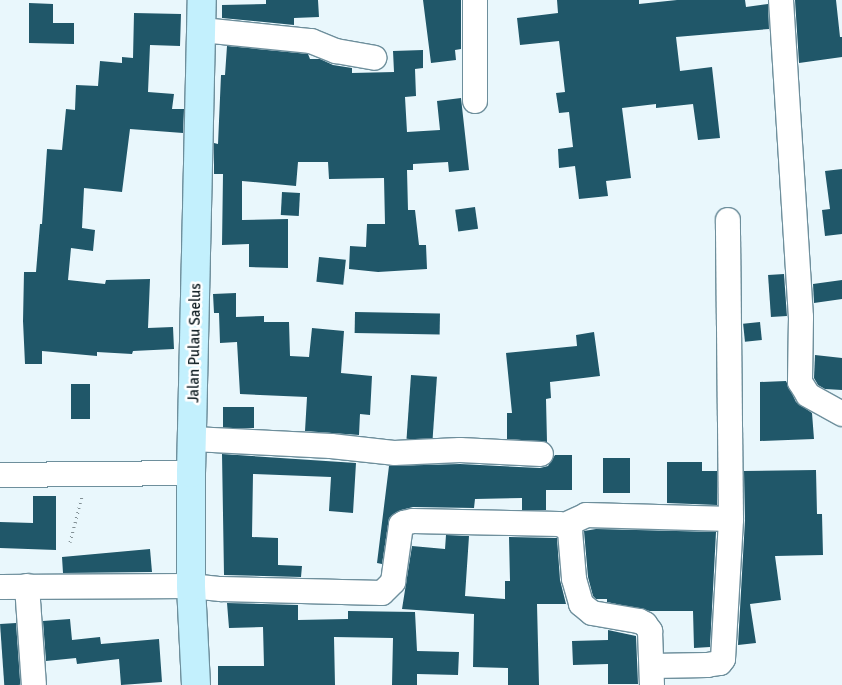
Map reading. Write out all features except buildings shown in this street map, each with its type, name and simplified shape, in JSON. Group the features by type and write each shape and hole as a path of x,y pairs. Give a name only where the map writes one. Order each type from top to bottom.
{"street":[{"name":"Jalan Pulau Saelus","path":"196,685 191,586 191,473 202,0"},
{"path":"475,0 475,101"},
{"path":"781,0 801,317 800,382 808,395 842,414"},
{"path":"202,30 311,41 336,51 374,58"},
{"path":"564,526 570,531 574,579 581,604 592,613 645,624 650,631 652,675 720,663 723,659 731,519 728,220"},
{"path":"193,439 331,446 394,453 460,450 540,454"},
{"path":"0,475 191,473"},
{"path":"0,587 191,586 221,589 382,593 393,582 401,525 413,521 564,526 577,517 586,515 731,519"},
{"path":"27,586 34,685"}],"path":[{"path":"70,542 88,473"}]}
